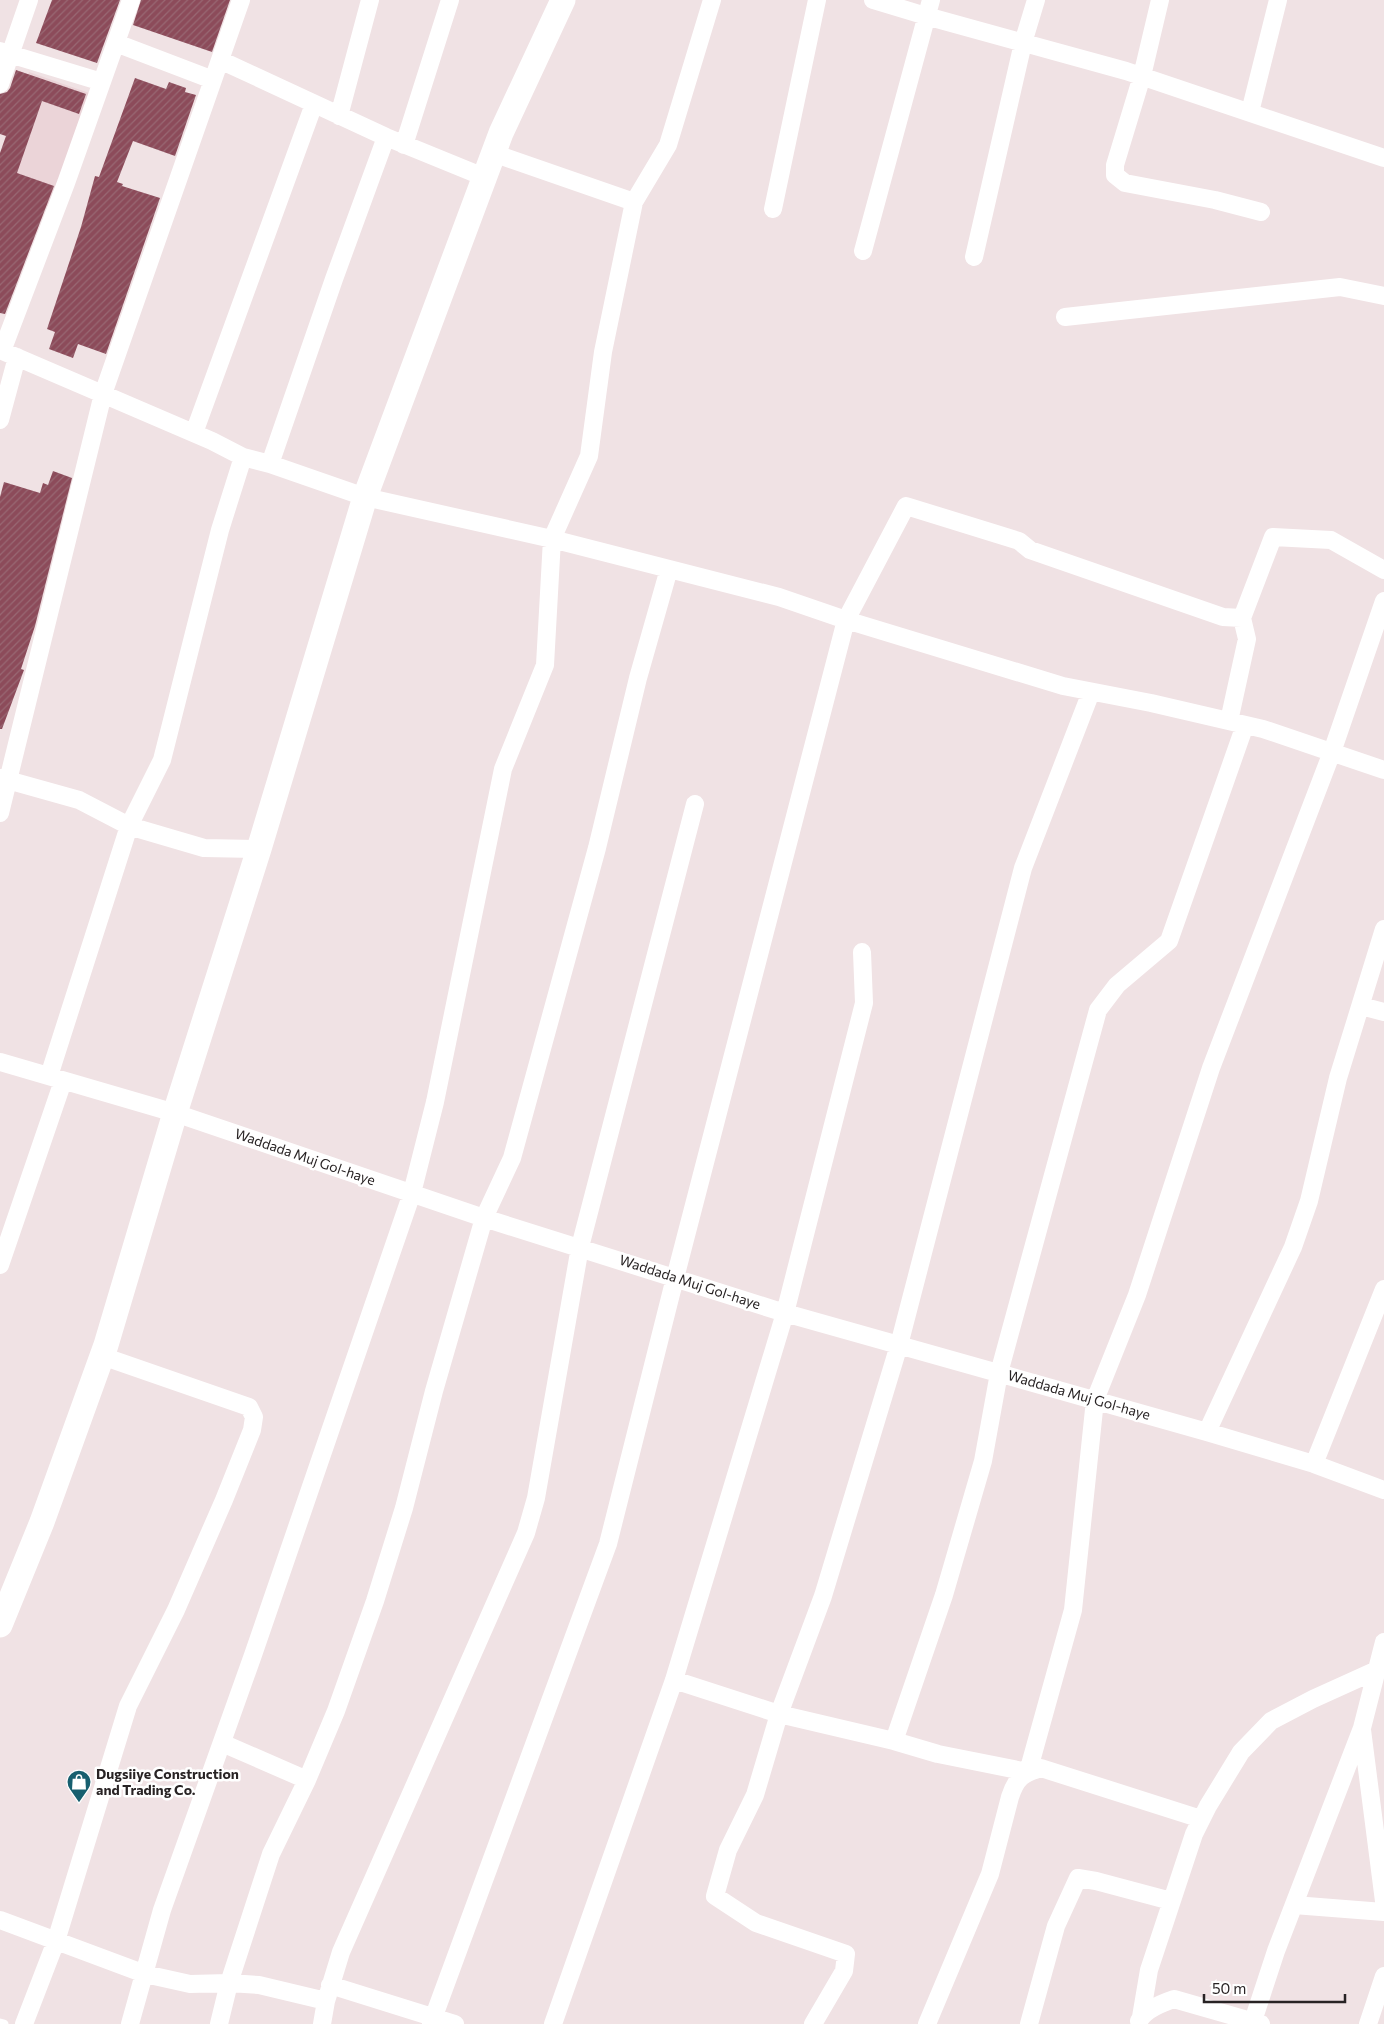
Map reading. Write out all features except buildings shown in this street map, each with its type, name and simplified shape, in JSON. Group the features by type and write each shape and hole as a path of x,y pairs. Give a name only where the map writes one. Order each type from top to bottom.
{"main road":[{"path":"0,1625 42,1522 102,1356 175,1113 259,850 365,497 493,153 563,0"}],"street":[{"path":"0,84 5,52 29,0"},
{"path":"0,420 7,353 131,0"},
{"path":"0,814 4,779 73,520 102,394 241,0"},
{"path":"339,116 370,0"},
{"path":"404,145 450,0"},
{"path":"130,2024 162,1910 222,1743 412,1194 435,1102 503,770 544,665 552,539 588,456 604,352 634,202 668,145 712,0"},
{"path":"773,209 817,0"},
{"path":"873,0 928,8 1023,42 1142,76 1382,155"},
{"path":"974,256 1023,42 1036,0"},
{"path":"1160,0 1142,76 1115,165 1116,175 1124,183 1215,200 1261,212"},
{"path":"1250,112 1278,0"},
{"path":"863,252 928,8"},
{"path":"116,43 214,80"},
{"path":"5,52 102,82"},
{"path":"220,60 404,145 484,177"},
{"path":"194,433 314,104"},
{"path":"270,464 334,279 386,137"},
{"path":"493,153 634,202"},
{"path":"1065,317 1340,287 1384,296"},
{"path":"7,353 194,433 244,457 270,464 365,497 552,539 779,597 846,620 1063,686 1151,703 1237,723 1384,770"},
{"path":"0,1265 129,826 162,760 220,530 244,457"},
{"path":"432,2021 608,1544 846,620 906,506 1019,541 1030,550 1223,617 1242,618"},
{"path":"894,1741 944,1595 983,1461 999,1373 1098,1010 1117,985 1169,941 1237,723 1247,638 1242,618 1273,537 1331,540 1384,570"},
{"path":"219,2024 229,1983 271,1854 307,1780 336,1711 378,1591 404,1508 434,1391 484,1218 512,1158 594,858 638,678 669,569"},
{"path":"1028,1772 1073,1610 1095,1400 1136,1295 1211,1068 1332,752 1384,600"},
{"path":"813,2024 844,1971 846,1954 756,1923 714,1896 728,1850 755,1795 779,1714 823,1596 899,1345 1023,868 1091,692"},
{"path":"4,779 79,800 129,826 204,848 259,850"},
{"path":"322,2024 328,1993 341,1952 526,1533 536,1498 580,1247 695,804"},
{"path":"1207,1432 1293,1247 1309,1201 1338,1078 1384,929"},
{"path":"554,2024 674,1680 785,1313 864,1003 862,952"},
{"path":"1361,1006 1384,1012"},
{"name":"Waddada Muj Gol-haye","path":"0,1062 175,1113 484,1218 785,1313 1207,1432 1314,1464 1384,1490"},
{"path":"1314,1464 1384,1289"},
{"path":"24,2024 56,1941 128,1706 176,1610 224,1500 252,1430 254,1417 249,1407 102,1356"},
{"path":"1139,2021 1162,2002 1174,1999 1255,2023 1276,1951 1362,1728 1384,1642"},
{"path":"1139,2021 1149,1970 1194,1834 1241,1752 1271,1721 1312,1699 1377,1670"},
{"path":"674,1680 779,1714 894,1741 938,1754 1028,1772"},
{"path":"1362,1728 1384,1901"},
{"path":"222,1743 307,1780"},
{"path":"927,2024 990,1874 1014,1785 1028,1772 1042,1768 1201,1820"},
{"path":"1029,2024 1056,1926 1078,1878 1171,1901"},
{"path":"1294,1905 1384,1912"},
{"path":"0,1920 144,1974 190,1984 229,1983 328,1993 432,2021 455,2024"},
{"path":"1368,2024 1384,1976"}],"lane":[{"path":"0,2023 4,2024"}],"shaded area":[{"path":"29,72 92,94 53,208 0,190 0,155"}],"place":[{"name":"Dugsiiye Construction and Trading Co.","path":"79,1803"}]}
